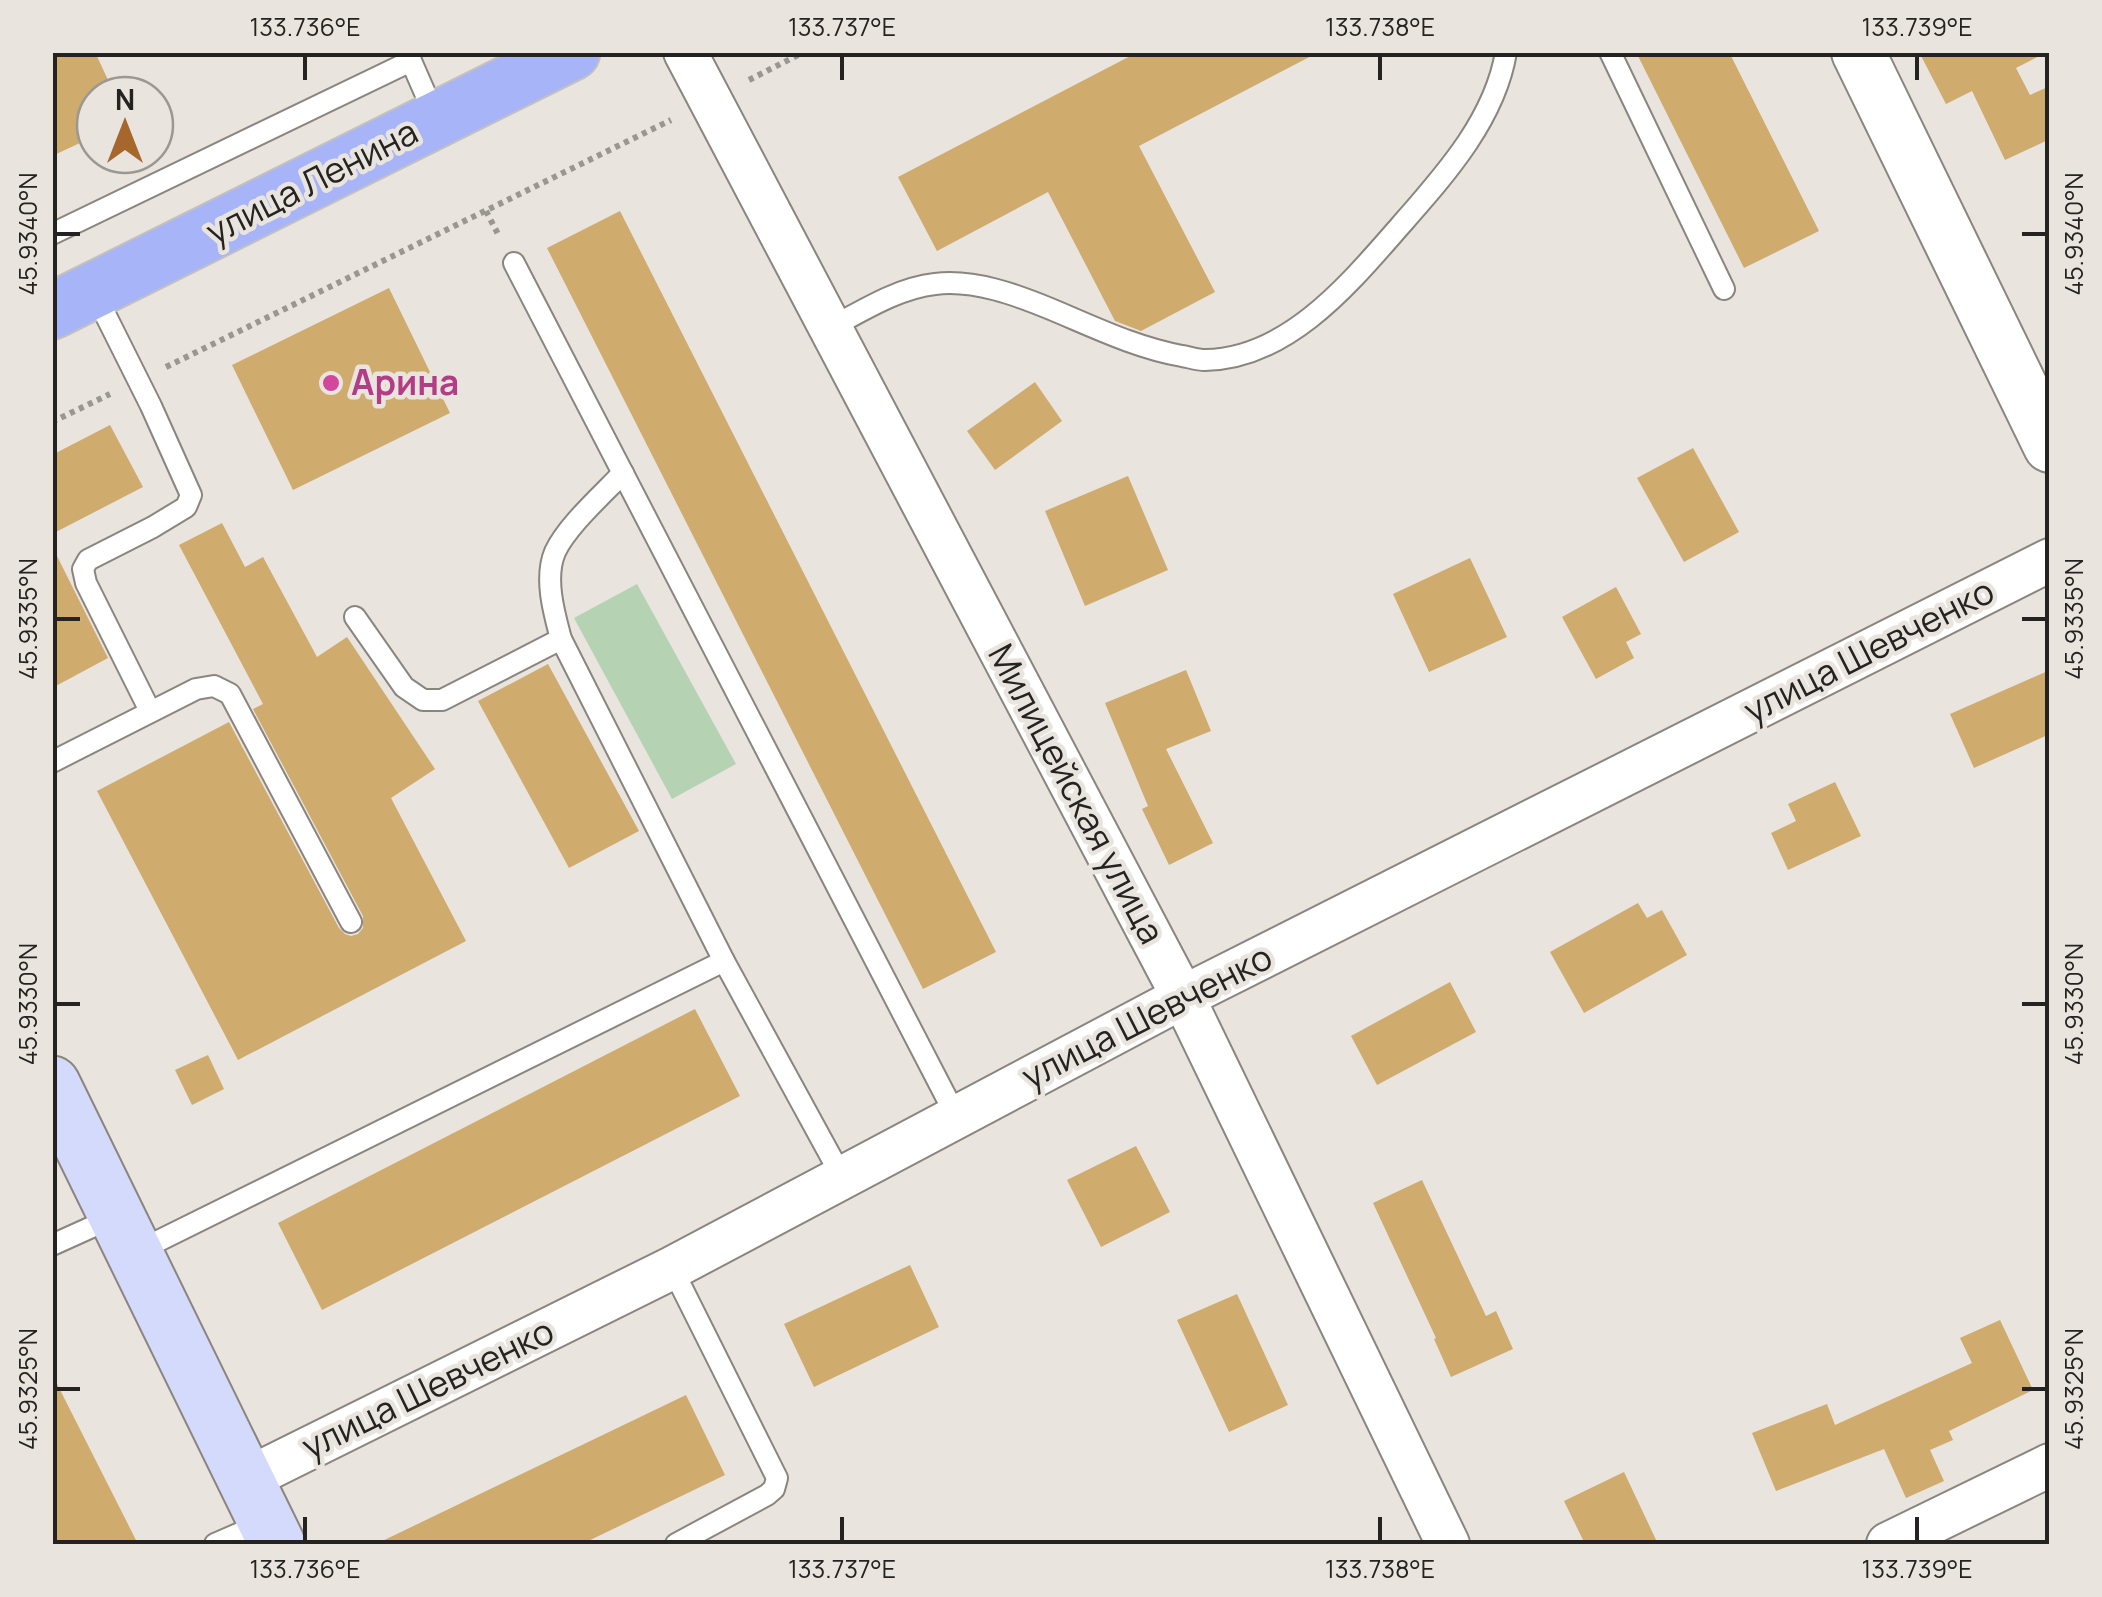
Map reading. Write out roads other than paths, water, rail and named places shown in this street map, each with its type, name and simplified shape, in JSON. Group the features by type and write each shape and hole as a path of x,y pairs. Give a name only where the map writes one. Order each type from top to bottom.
{"main road":[{"name":"улица Ленина","path":"73,301 572,52"},
{"path":"52,1084 264,1515"}],"street":[{"name":"Милицейская улица","path":"686,52 1183,997 1448,1544"},
{"path":"1858,52 2050,446"},
{"name":"улица Шевченко","path":"264,1515 672,1268 956,1116 1183,997 2050,560"},
{"path":"1888,1544 2050,1465"}],"lane":[{"path":"830,328 917,288 939,283 962,284 1032,302 1150,350 1203,360 1245,354 1293,331 1345,288 1434,187 1476,129 1506,52"},
{"path":"1610,52 1724,289"},
{"path":"52,234 409,56 436,120"},
{"path":"514,263 956,1116"},
{"path":"73,301 137,381 190,490 186,507 88,560 83,576 150,711"},
{"path":"624,474 578,520 555,552 552,605 560,639 724,961 842,1177"},
{"path":"355,618 404,688 422,700 442,700 560,639"},
{"path":"52,762 196,689 214,686 230,694 350,922"},
{"path":"52,1245 125,1234 724,961"},
{"path":"672,1268 776,1478 768,1495 676,1544"},
{"path":"215,1544 264,1515"}],"place":[{"name":"Арина","path":"331,383"}]}
